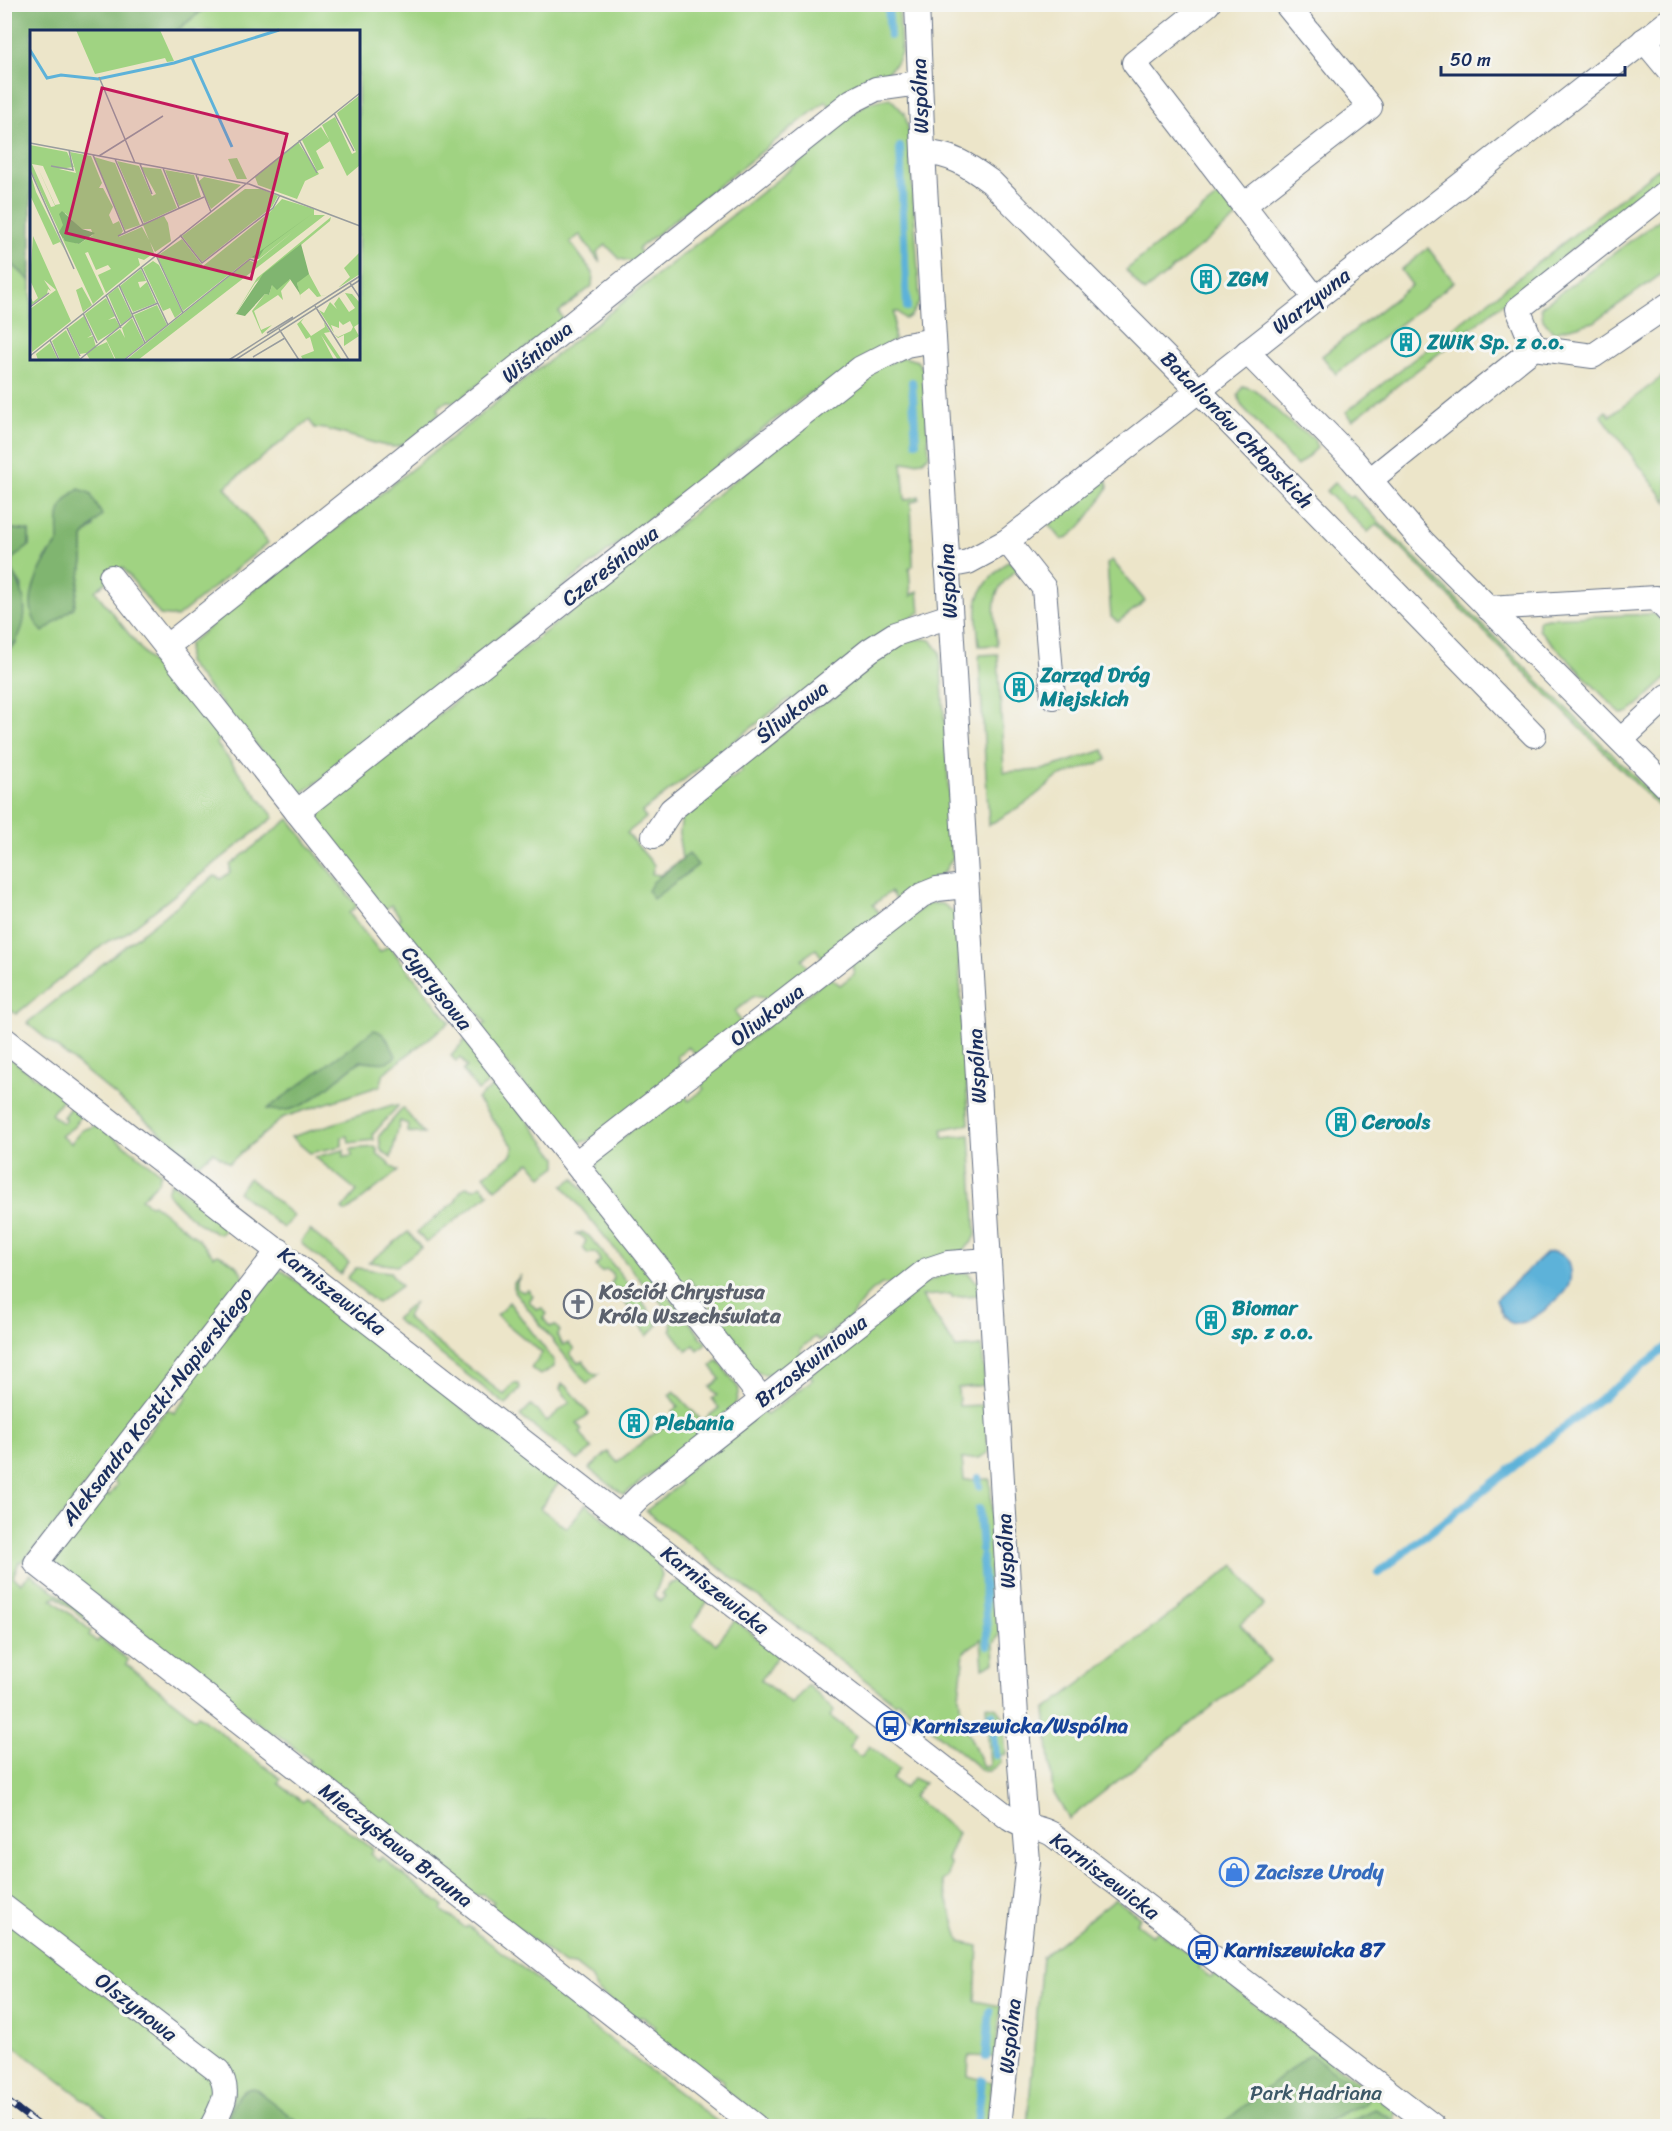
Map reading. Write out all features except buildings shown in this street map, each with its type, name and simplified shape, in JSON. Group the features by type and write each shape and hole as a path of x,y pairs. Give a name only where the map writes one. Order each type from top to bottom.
{"street":[{"name":"Wspólna","path":"917,4 919,83 966,886 1028,1861 999,2127"},
{"path":"1208,4 1134,63 1315,298"},
{"path":"1244,204 1370,107 1286,4"},
{"name":"Warzywna","path":"947,566 968,562 1007,541 1668,22"},
{"path":"1644,40 1666,65"},
{"name":"Wiśniowa","path":"166,647 852,101 876,88 919,83"},
{"name":"Batalionów Chłopskich","path":"923,153 943,154 958,160 991,182 1198,390 1534,735"},
{"path":"1534,348 1518,309 1668,191"},
{"path":"1370,480 1534,348 1593,356 1668,305"},
{"name":"Czereśniowa","path":"297,812 861,368 906,345 934,339"},
{"path":"1247,352 1370,480 1423,542 1668,788"},
{"path":"1007,541 1044,588 1053,697"},
{"name":"Cyprysowa","path":"111,577 762,1399"},
{"path":"1488,608 1656,598 1668,610"},
{"name":"Śliwkowa","path":"654,836 671,810 870,650 895,634 950,616"},
{"path":"1621,740 1668,696"},
{"name":"Oliwkowa","path":"576,1163 922,895 937,889 966,886"},
{"name":"Karniszewicka","path":"4,1039 1010,1819 1025,1827 1039,1828 1052,1834 1433,2127"},
{"name":"Aleksandra Kostki-Napierskiego","path":"36,1563 279,1250"},
{"name":"Brzoskwiniowa","path":"620,1516 640,1496 927,1270 948,1263 989,1260"},
{"name":"Mieczysława Brauna","path":"36,1563 755,2127"},
{"name":"Olszynowa","path":"4,1907 218,2071 227,2090 225,2100 212,2127"}],"green space":[{"path":"5,4 206,4 206,7 177,30 30,30 30,280 5,258"},
{"path":"206,5 899,5 901,53 896,63 884,75 860,86 830,107 826,101 638,249 643,256 635,262 620,259 606,245 597,252 600,263 580,235 570,242 593,273 592,286 559,312 563,319 456,402 447,401 438,408 439,414 404,444 393,447 315,428 309,420 225,487 268,543 177,617 160,615 123,568 95,591 155,667 163,661 223,737 216,743 274,817 122,936 108,941 16,1014 4,1005 4,654 16,644 22,586 12,571 13,558 29,546 29,531 5,528 5,258 30,280 30,360 360,360 360,30 177,30 206,8","holes":["95,526 83,537 83,562 74,607 44,560 59,541"]},
{"path":"890,98 905,114 909,133 920,301 910,317 905,319 898,312 894,312 894,340 813,396 810,392 370,739 371,744 303,792 294,791 187,662 189,644 285,564 288,567 834,135 833,131 867,103"},
{"path":"1662,166 1667,176 1353,420 1346,412"},
{"path":"1220,195 1237,217 1144,292 1126,270"},
{"path":"1667,214 1667,270 1594,322 1553,332 1543,320 1541,307"},
{"path":"1428,248 1454,282 1336,374 1322,356 1412,285 1401,270"},
{"path":"904,357 917,361 924,371 929,455 923,461 902,463 905,500 919,496 919,499 911,502 913,565 909,568 911,596 918,591 920,612 793,701 790,698 642,812 646,818 627,833 654,865 652,874 660,875 682,859 679,839 682,815 727,776 730,780 742,771 739,767 827,699 830,702 844,690 841,686 871,661 894,646 918,639 931,640 940,652 953,857 945,871 900,904 890,892 873,905 882,917 825,962 816,949 802,959 810,972 774,1000 754,996 735,1011 742,1025 699,1057 688,1047 677,1056 683,1070 589,1141 570,1142 479,1029 486,1023 432,957 428,959 395,923 401,918 391,905 384,910 315,820 318,807 534,641 874,369"},
{"path":"1667,373 1667,502 1601,415 1606,411 1610,416"},
{"path":"1243,386 1255,390 1290,423 1314,439 1317,448 1297,466 1241,405 1238,395"},
{"path":"1107,481 1108,488 1094,510 1075,532 1062,540 1049,524"},
{"path":"1335,482 1350,498 1353,496 1667,809 1667,815 1377,524 1368,532 1326,491"},
{"path":"79,489 90,493 102,515 83,537 83,562 74,607 43,632 35,622 31,610 34,586 38,573 59,541 59,518 62,505 71,494"},
{"path":"5,528 29,531 29,546 13,558 12,571 22,592 25,614 19,635 5,654"},
{"path":"1112,560 1145,601 1118,622 1111,617 1107,564"},
{"path":"1008,561 1019,568 1008,577 997,593 994,611 997,645 979,646 978,598 988,582"},
{"path":"1655,614 1667,626 1667,678 1629,713 1621,714 1539,630 1539,620 1547,618"},
{"path":"998,654 1004,772 1042,770 1104,750 1107,760 1058,777 1026,803 989,825 979,658 980,655"},
{"path":"289,819 357,906 349,913 380,952 389,946 450,1022 384,1073 380,1086 284,1117 229,1163 213,1152 199,1164 27,1023 215,876 221,879 230,872 230,865"},
{"path":"689,854 698,865 653,899 648,891 653,882"},
{"path":"929,903 943,904 956,915 969,1124 942,1129 943,1138 970,1135 976,1235 971,1243 952,1257 891,1284 882,1284 867,1295 850,1318 820,1341 815,1337 800,1349 802,1355 780,1371 771,1374 757,1372 732,1346 736,1338 689,1279 683,1284 596,1174 597,1158 681,1091 689,1101 704,1089 697,1080 830,977 840,985 854,974 851,961"},
{"path":"374,1030 385,1036 396,1056 379,1063 361,1061 318,1096 294,1109 281,1111 267,1109"},
{"path":"465,1040 557,1158 557,1166 542,1177 530,1162 496,1189 484,1175 511,1155 514,1147 477,1099 493,1086 490,1082 478,1091 463,1071 467,1067 461,1058 456,1061 451,1056"},
{"path":"4,1054 64,1098 51,1114 63,1123 66,1120 63,1117 72,1105 81,1115 75,1126 61,1136 71,1143 82,1130 98,1125 161,1173 158,1182 141,1199 150,1205 153,1204 197,1238 214,1256 218,1254 234,1264 244,1279 49,1533 23,1561 19,1562 13,1577 21,1583 31,1574 97,1623 94,1626 56,1596 52,1599 91,1631 89,1635 97,1642 100,1638 128,1660 126,1664 195,1718 198,1715 281,1779 278,1783 303,1802 306,1799 373,1849 370,1854 379,1861 381,1857 444,1907 442,1910 466,1928 468,1926 587,2018 586,2022 723,2126 224,2126 234,2092 5,1901"},
{"path":"392,1105 398,1106 373,1134 374,1140 349,1143 348,1136 342,1137 342,1146 310,1153 291,1137"},
{"path":"403,1108 424,1134 407,1132 408,1124 400,1121 391,1158 381,1150 379,1136"},
{"path":"376,1147 378,1155 398,1171 346,1212 342,1209 357,1191 315,1157 344,1150 344,1157 352,1156 351,1149"},
{"path":"249,1178 294,1216 283,1228 238,1192"},
{"path":"574,1178 654,1280 646,1287 563,1186"},
{"path":"171,1182 228,1226 220,1234 191,1217 167,1192"},
{"path":"481,1185 489,1194 426,1243 417,1232 455,1202 460,1192 466,1187 475,1189"},
{"path":"310,1230 349,1263 340,1274 303,1245 301,1241"},
{"path":"408,1232 421,1248 397,1266 369,1262"},
{"path":"582,1232 589,1236 641,1299 658,1325 647,1336 638,1319 639,1309 632,1305 628,1307 624,1301 627,1296 620,1288 615,1289 611,1283 612,1273 607,1270 601,1272 596,1266 600,1261 598,1255 593,1252 588,1254 583,1248 586,1240 580,1235 575,1235"},
{"path":"356,1268 390,1272 401,1286 377,1303 347,1278"},
{"path":"276,1271 283,1271 559,1483 540,1508 567,1528 586,1504 658,1561 662,1576 654,1596 661,1601 665,1596 662,1594 670,1584 683,1580 709,1599 692,1626 716,1644 735,1620 778,1655 761,1680 792,1704 808,1685 834,1711 830,1716 856,1736 849,1748 861,1757 869,1746 899,1769 892,1779 904,1788 913,1778 924,1783 913,1797 958,1833 947,1860 950,1864 948,1877 942,1881 960,1942 978,1946 975,2001 1001,2006 995,2057 969,2056 968,2076 992,2082 987,2126 772,2126 723,2088 724,2081 715,2074 705,2075 655,2036 653,2030 655,2027 643,2017 632,2017 597,1990 589,1976 575,1965 564,1964 490,1907 494,1902 483,1894 476,1895 358,1802 361,1799 350,1791 347,1794 308,1764 310,1760 275,1733 273,1735 55,1564 54,1558 102,1492 109,1496 117,1485 113,1478 167,1409 174,1413 188,1396 182,1390"},
{"path":"947,1273 968,1273 979,1284 979,1295 922,1296 956,1348 982,1346 985,1385 958,1388 959,1406 986,1405 988,1453 979,1458 962,1459 964,1480 990,1479 999,1635 994,1644 995,1662 983,1668 981,1639 964,1652 959,1696 962,1718 983,1767 990,1766 986,1705 997,1708 1003,1717 1006,1754 1000,1755 1001,1763 989,1771 983,1771 898,1701 895,1703 646,1511 680,1484 678,1478 762,1412 767,1415 813,1379 809,1375 847,1345 850,1349 863,1339 860,1335 923,1284"},
{"path":"521,1275 517,1282 517,1289 523,1292 528,1290 533,1296 529,1301 537,1310 542,1308 547,1314 543,1318 550,1327 555,1325 560,1331 557,1336 563,1345 569,1343 574,1349 570,1354 578,1363 583,1361 592,1373 599,1374 587,1384 514,1291 514,1283"},
{"path":"658,1283 706,1343 698,1350 694,1345 687,1351 671,1330 672,1316 651,1290"},
{"path":"415,1302 406,1318 504,1395 513,1384 519,1384 520,1388 506,1405 395,1319"},
{"path":"509,1302 554,1361 554,1367 540,1375 531,1368 542,1353 497,1316"},
{"path":"718,1360 739,1389 735,1406 624,1495 589,1469 608,1452 617,1462 676,1417 672,1411 678,1407 669,1395 674,1391 702,1421 719,1408 712,1399 717,1395 710,1387 720,1379 711,1366"},
{"path":"562,1384 568,1387 589,1414 577,1423 582,1430 580,1432 592,1449 578,1460 520,1416 531,1405 547,1421 570,1402 560,1389"},
{"path":"1235,1565 1264,1605 1240,1624 1270,1661 1069,1819 1053,1792 1045,1710"},
{"path":"1115,1899 1140,1917 1136,1923 1152,1935 1157,1930 1201,1963 1198,1968 1211,1978 1215,1974 1395,2111 1393,2125 1408,2126 1027,2126 1042,1957"},
{"path":"4,1917 202,2067 220,2091 209,2113 188,2126 119,2126 5,2039"},
{"name":"Park Hadriana","path":"1310,2054 1363,2092 1368,2097 1366,2104 1348,2110 1319,2126 1219,2126"},
{"path":"254,2088 303,2126 227,2126 238,2097 247,2089"},
{"path":"1374,2109 1390,2117 1393,2125 1339,2126"}],"water":[{"path":"1546,1253 1559,1253 1568,1262 1570,1279 1566,1290 1553,1304 1534,1317 1517,1324 1511,1323 1503,1316 1496,1300"}],"waterway":[{"path":"888,4 890,36"},
{"path":"900,147 907,307"},
{"path":"912,382 916,442"},
{"path":"1378,1573 1668,1346"},
{"path":"978,1478 979,1486"},
{"path":"979,1509 982,1550"},
{"path":"982,1557 988,1646"},
{"path":"992,1714 996,1755"},
{"path":"986,2057 990,2011"},
{"path":"977,2126 982,2080"}],"railway":[{"path":"4,2099 40,2126"},
{"path":"4,2120 13,2126"}],"place":[{"name":"ZGM","path":"1206,279"},
{"name":"ZWiK Sp. z o.o.","path":"1406,342"},
{"name":"Zarząd Dróg Miejskich","path":"1019,687"},
{"name":"Cerools","path":"1341,1122"},
{"name":"Kościół Chrystusa Króla Wszechświata","path":"578,1304"},
{"name":"Biomar sp. z o.o.","path":"1211,1320"},
{"name":"Plebania","path":"634,1423"},
{"name":"Karniszewicka/Wspólna","path":"891,1726"},
{"name":"Zacisze Urody","path":"1234,1872"},
{"name":"Karniszewicka 87","path":"1203,1950"}]}
